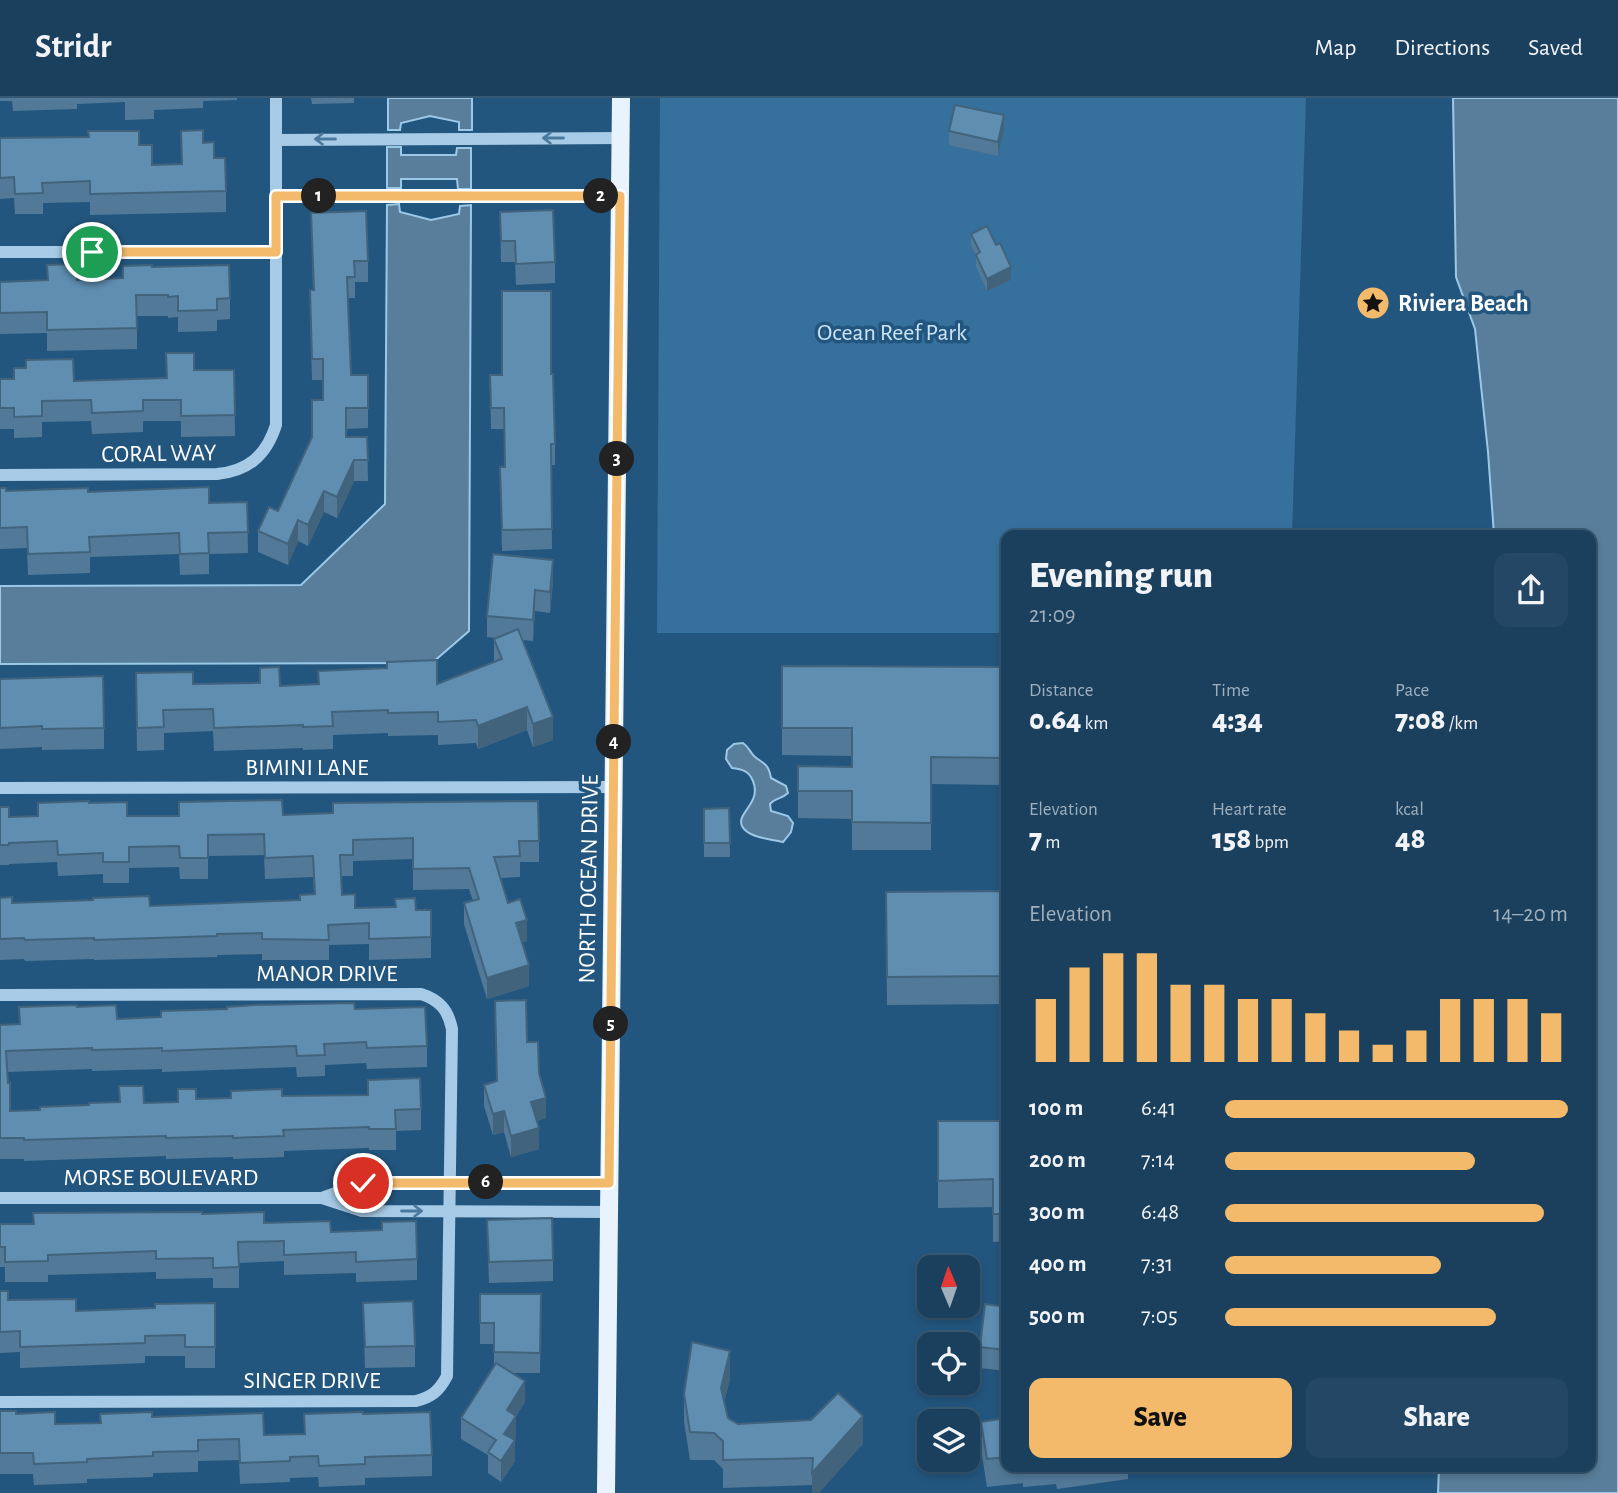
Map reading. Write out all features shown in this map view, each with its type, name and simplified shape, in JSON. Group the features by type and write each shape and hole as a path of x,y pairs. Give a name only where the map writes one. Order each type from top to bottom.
{"main road":[{"name":"NORTH OCEAN DRIVE","path":"606,1493 621,98"}],"street":[{"name":"CORAL WAY","path":"0,475 231,473 254,461 268,445 275,425 276,98"},
{"path":"276,140 621,138"},
{"path":"276,196 620,196"},
{"path":"0,252 276,252"},
{"name":"BIMINI LANE","path":"0,788 614,787"},
{"name":"MANOR DRIVE","path":"0,995 421,994 434,998 450,1015 452,1029 449,1211"},
{"name":"MORSE BOULEVARD","path":"322,1198 363,1183 609,1183"},
{"name":"MORSE BOULEVARD","path":"0,1198 322,1198 362,1211 609,1212"},
{"name":"SINGER DRIVE","path":"0,1402 415,1401 429,1398 441,1389 447,1376 449,1211"}],"green space":[{"name":"Ocean Reef Park","path":"660,98 1306,98 1292,530 1001,530 1001,633 657,633"}],"shaded area":[{"path":"388,98 472,98 472,130 459,130 459,122 430,116 401,123 400,130 388,130"},
{"path":"1453,98 1618,98 1618,1493 1438,1493 1439,1472 1596,1472 1596,530 1494,530 1475,329 1456,277"},
{"path":"387,147 401,147 401,155 456,155 457,148 471,148 471,189 458,189 457,179 401,179 401,188 387,188"},
{"path":"399,204 400,212 431,220 459,214 460,206 471,205 469,631 432,663 0,664 0,586 301,585 385,504 387,205"},
{"path":"743,743 767,766 771,778 786,786 788,793 770,804 771,811 788,816 793,823 791,832 783,842 754,836 742,826 742,817 752,801 755,789 749,775 732,768 726,759 727,750 734,744"}],"building":[{"path":"955,105 1004,115 998,142 949,131"},
{"path":"203,130 203,143 214,142 214,158 225,158 226,191 90,194 90,181 42,183 43,193 15,194 14,177 0,178 0,138 89,137 88,131 139,131 139,145 152,145 152,165 182,164 181,131"},
{"path":"553,210 555,262 516,264 515,241 501,241 500,212"},
{"path":"366,211 368,261 354,261 355,277 347,277 351,375 368,375 368,408 346,408 346,437 367,437 368,460 354,460 337,497 324,491 308,525 298,520 288,544 258,531 269,507 278,511 312,437 312,400 323,400 323,359 312,359 310,290 314,290 311,213"},
{"path":"987,226 996,245 1000,243 1011,267 987,279 976,255 980,252 971,234"},
{"path":"77,264 77,280 123,278 123,266 229,265 230,298 217,299 217,310 178,311 178,296 136,295 137,328 47,330 47,312 0,313 0,282 48,280 47,265"},
{"path":"502,291 551,291 551,374 555,444 551,444 552,529 502,530 500,467 505,467 504,408 491,408 490,375 502,375"},
{"path":"166,353 194,353 194,370 234,370 235,415 181,416 181,400 143,400 143,411 92,413 91,400 42,401 42,416 14,417 14,408 0,408 0,379 14,379 14,368 26,368 26,360 73,359 74,381 167,378"},
{"path":"209,487 209,503 247,502 248,532 208,533 209,553 180,554 179,533 89,537 90,552 28,554 27,527 0,528 0,488 6,488 6,491 88,488 88,492"},
{"path":"493,554 553,560 550,592 535,590 533,620 487,616"},
{"path":"518,629 553,717 533,724 527,707 478,726 476,720 438,722 438,712 388,713 388,710 332,712 333,726 214,728 213,709 163,710 164,727 137,728 136,673 193,672 193,684 260,683 260,668 279,667 280,686 319,684 318,671 387,668 387,662 437,660 437,684 502,659 494,639"},
{"path":"782,666 1001,667 1001,758 931,757 931,823 852,822 852,791 798,791 798,766 852,767 852,728 782,728"},
{"path":"103,676 104,728 0,728 0,679"},
{"path":"282,800 283,815 333,813 333,803 538,801 539,841 519,841 520,856 494,857 508,903 520,899 527,920 516,923 529,965 487,978 464,903 479,899 469,868 413,869 413,838 353,840 353,855 340,855 342,895 355,894 355,908 396,907 395,899 415,898 416,910 431,910 431,937 369,939 369,923 328,925 329,940 262,939 262,933 94,940 0,939 0,898 12,897 12,903 149,896 150,906 300,900 300,895 315,894 313,856 265,858 264,834 208,835 208,858 180,858 179,846 129,847 129,862 103,862 103,853 58,855 57,841 0,845 0,807 9,807 9,817 38,816 38,803 127,802 127,816 179,816 179,802"},
{"path":"729,808 730,843 704,843 704,809"},
{"path":"1001,891 1001,976 887,977 886,892"},
{"path":"526,1000 527,1042 538,1042 539,1073 546,1098 531,1102 539,1128 511,1136 504,1111 493,1114 484,1085 497,1081 495,1001"},
{"path":"354,1003 355,1009 425,1007 427,1046 367,1048 366,1042 324,1044 325,1055 297,1056 296,1046 162,1051 162,1048 92,1048 6,1051 10,1111 120,1102 119,1086 143,1086 144,1103 178,1102 178,1089 196,1089 196,1099 231,1098 231,1091 282,1089 282,1096 368,1095 368,1080 420,1078 421,1109 395,1110 396,1129 369,1127 283,1130 284,1136 233,1138 0,1138 0,1025 20,1024 19,1007 116,1005 117,1019 161,1017 161,1011 227,1009 254,1005"},
{"path":"938,1121 1001,1121 1001,1214 993,1214 993,1179 938,1181"},
{"path":"264,1212 264,1223 330,1221 331,1232 382,1230 382,1222 416,1221 417,1259 356,1262 356,1252 284,1255 284,1241 238,1242 239,1267 213,1268 213,1258 156,1259 156,1251 48,1255 48,1261 5,1262 5,1247 0,1247 0,1224 34,1224 33,1213"},
{"path":"552,1218 553,1260 489,1262 487,1220"},
{"path":"0,1291 8,1291 8,1300 76,1299 76,1311 155,1308 155,1304 215,1303 215,1347 185,1347 185,1335 145,1336 145,1343 20,1347 20,1331 0,1332"},
{"path":"480,1294 541,1294 540,1353 494,1352 494,1323 480,1323"},
{"path":"413,1301 415,1346 365,1347 363,1303"},
{"path":"985,1304 1001,1306 1001,1349 980,1347"},
{"path":"692,1342 730,1351 721,1388 728,1418 738,1424 811,1420 838,1393 863,1416 812,1473 813,1458 723,1460 723,1441 714,1433 690,1432 684,1394"},
{"path":"496,1363 525,1381 507,1410 516,1416 504,1434 515,1440 501,1461 488,1452 496,1440 461,1418"},
{"path":"0,1411 16,1411 16,1414 55,1412 55,1424 101,1423 100,1414 152,1412 152,1417 263,1413 264,1435 305,1434 304,1414 430,1412 432,1455 365,1457 365,1464 319,1466 318,1456 290,1457 290,1461 240,1463 239,1439 198,1440 198,1451 153,1452 153,1456 34,1464 33,1453 0,1453"},
{"path":"1001,1419 1001,1458 987,1459 981,1422"}],"place":[{"name":"Riviera Beach","path":"1373,303"}],"route":[{"path":"92,252 276,252 276,196 620,196 609,1183 363,1183"}]}
